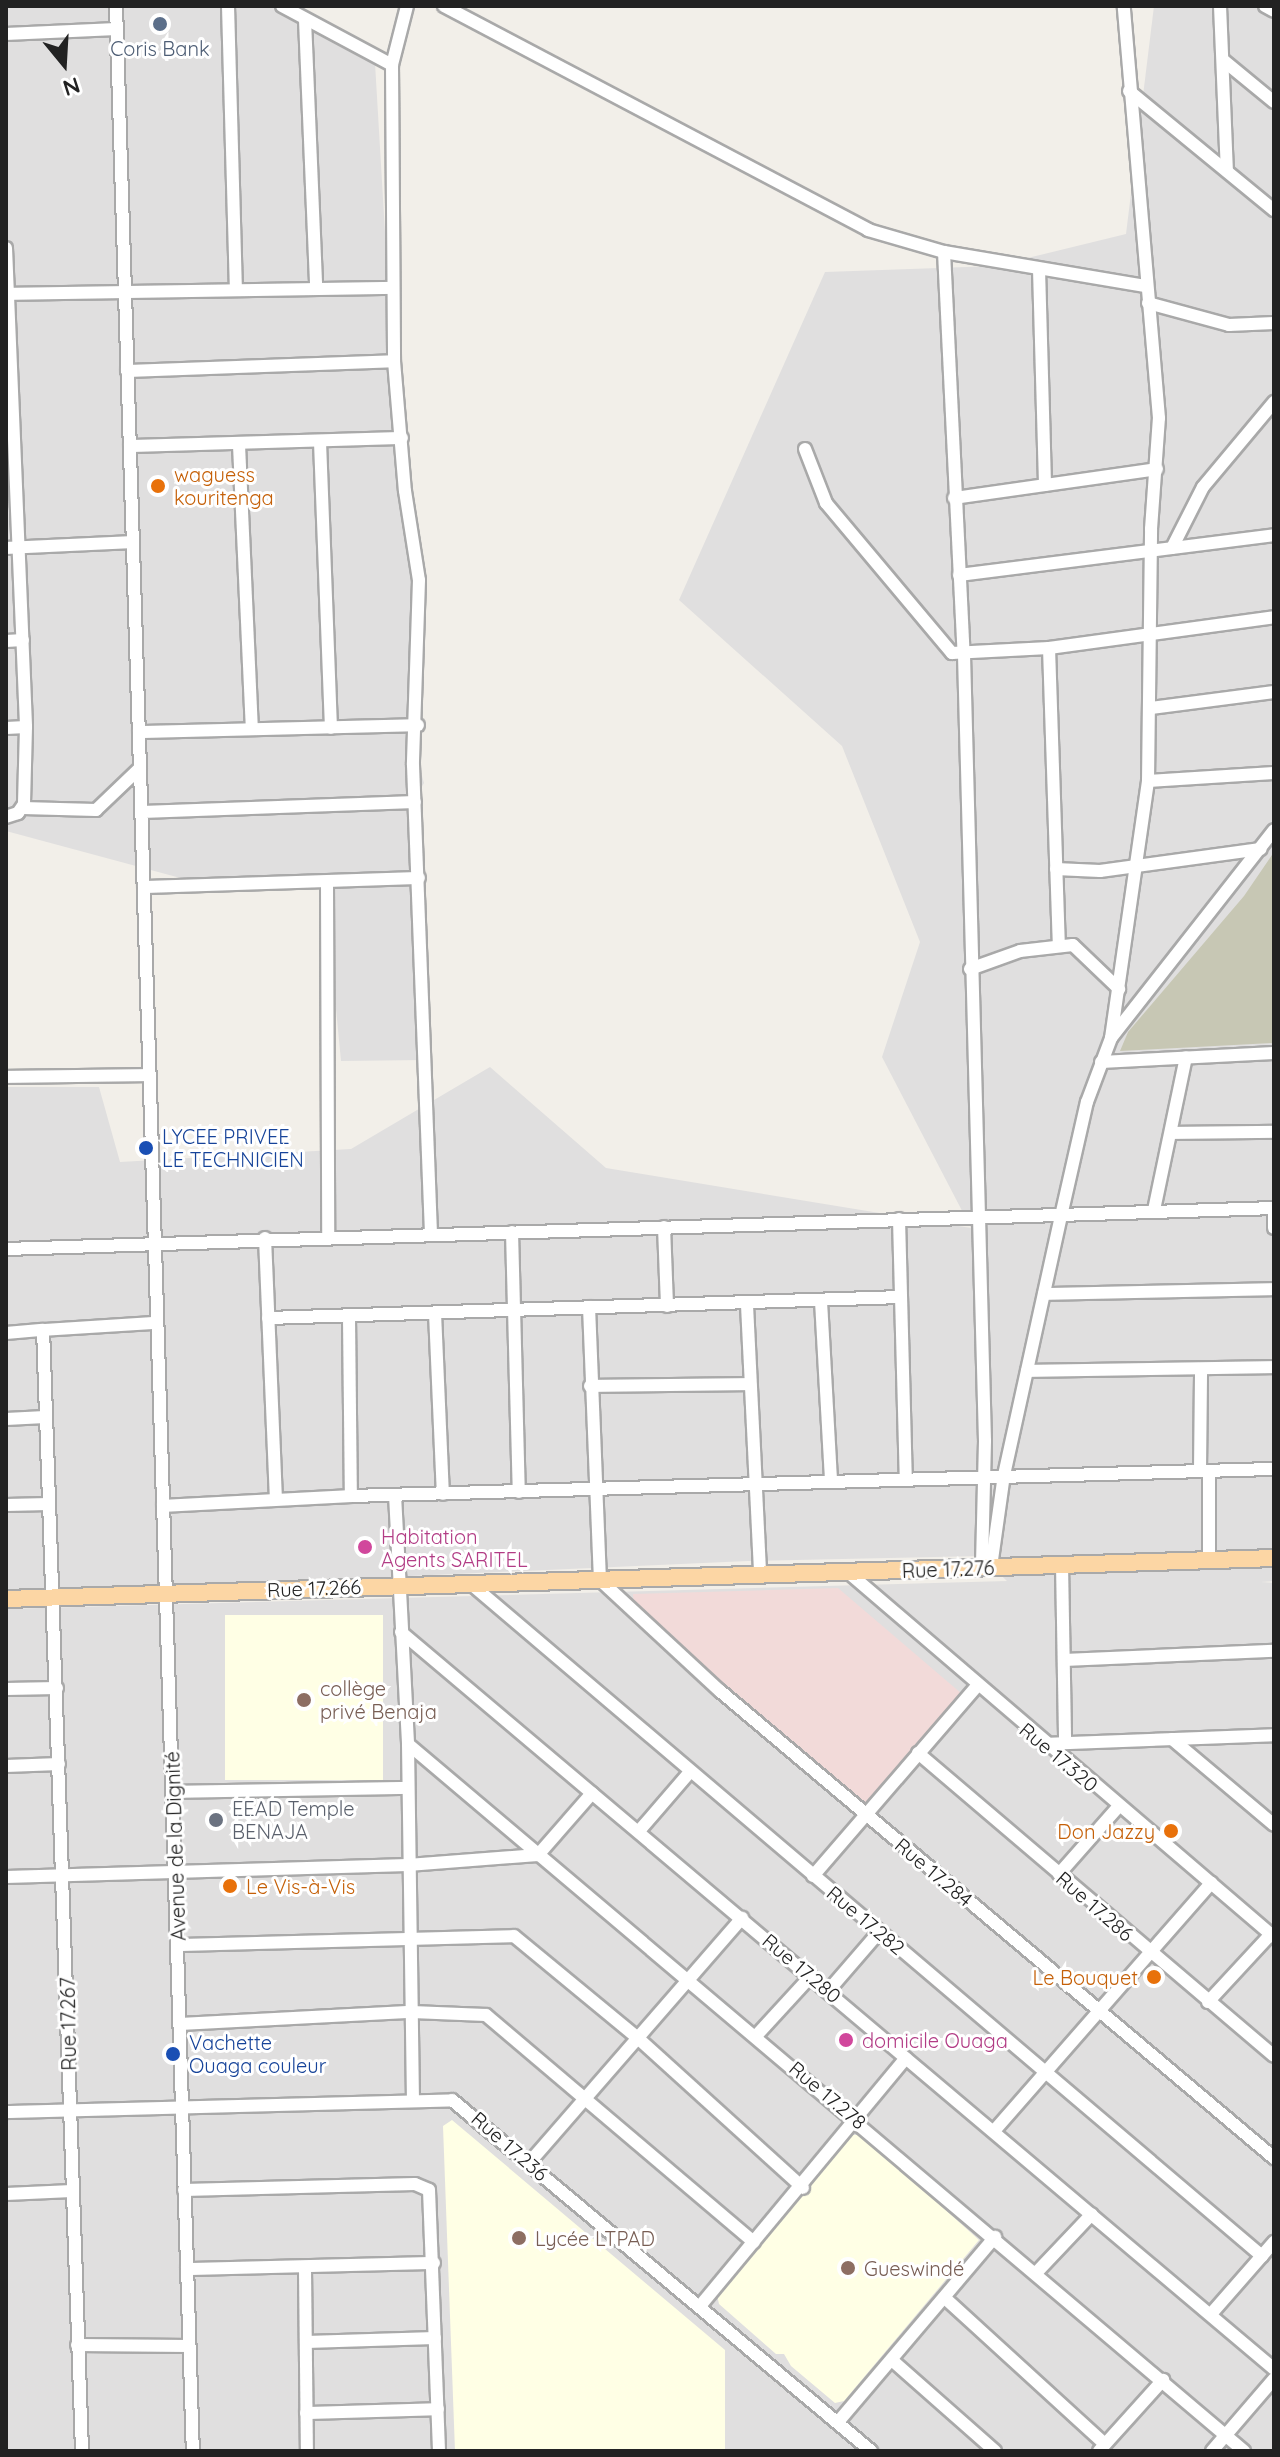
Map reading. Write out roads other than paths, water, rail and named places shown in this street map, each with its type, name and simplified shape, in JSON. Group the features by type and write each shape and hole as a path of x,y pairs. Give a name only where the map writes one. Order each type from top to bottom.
{"main road":[{"name":"Rue 17.276","path":"621,1579 1274,1558"},
{"name":"Rue 17.266","path":"6,1599 621,1579"}],"street":[{"name":"Avenue de la Dignité","path":"116,6 155,1323 168,1594 193,2451"},
{"path":"228,6 236,289"},
{"path":"282,6 392,65"},
{"path":"407,6 392,65 394,361 419,580 415,802 431,1233"},
{"path":"444,6 868,230 944,252 1145,286"},
{"path":"986,1567 1061,1216 1101,1062 1111,1038 1140,864 1148,781 1150,550 1157,469 1158,388 1145,286 1124,6"},
{"path":"1220,6 1227,171"},
{"path":"1265,6 1274,11"},
{"path":"305,20 316,287"},
{"path":"6,34 116,29"},
{"path":"1223,60 1274,102"},
{"path":"1129,91 1274,210"},
{"path":"6,248 21,547 26,727 23,808"},
{"path":"944,252 964,655 986,1567"},
{"path":"1039,269 1045,485"},
{"path":"7,294 125,289 393,288"},
{"path":"1148,303 1229,325 1274,323"},
{"path":"127,371 394,361"},
{"path":"1172,548 1203,487 1274,402"},
{"path":"130,446 402,438"},
{"path":"320,442 331,728"},
{"path":"239,445 252,729"},
{"path":"805,449 826,503 911,599 944,648 964,655 1049,648 1274,617"},
{"path":"954,498 1157,469"},
{"path":"959,575 1274,535"},
{"path":"6,548 133,542"},
{"path":"6,641 23,640"},
{"path":"1049,648 1059,944"},
{"path":"1151,708 1274,692"},
{"path":"139,732 418,725"},
{"path":"6,728 26,727"},
{"path":"6,817 23,808 96,810 140,768"},
{"path":"1148,781 1274,773"},
{"path":"142,812 415,802"},
{"path":"1111,1038 1274,830"},
{"path":"1056,869 1069,873 1260,849"},
{"path":"144,887 419,878"},
{"path":"327,883 328,1236"},
{"path":"970,969 1059,944 1082,949 1100,975 1119,989"},
{"path":"1101,1062 1274,1053"},
{"path":"1154,1210 1186,1057"},
{"path":"6,1077 148,1075"},
{"path":"1172,1133 1274,1132"},
{"path":"6,1249 153,1241 1274,1208 1274,1228"},
{"path":"899,1219 906,1480"},
{"path":"664,1227 667,1306"},
{"path":"512,1232 519,1492"},
{"path":"265,1238 276,1498"},
{"path":"1044,1294 1274,1289"},
{"path":"268,1318 747,1305 901,1297"},
{"path":"821,1301 831,1481"},
{"path":"747,1305 760,1575"},
{"path":"589,1307 593,1492 600,1580"},
{"path":"435,1313 443,1494"},
{"path":"349,1317 351,1496"},
{"path":"6,1333 155,1323"},
{"name":"Rue 17.267","path":"43,1330 65,1873 82,2451"},
{"path":"1027,1371 1274,1367"},
{"path":"1201,1369 1209,1559"},
{"path":"590,1386 750,1384"},
{"path":"6,1419 45,1417"},
{"path":"163,1506 276,1498 593,1492 754,1483 1274,1469"},
{"path":"395,1495 408,1744 413,2097"},
{"path":"6,1505 49,1504"},
{"path":"1062,1564 1065,1742"},
{"name":"Rue 17.320","path":"849,1573 976,1687 1273,1936"},
{"name":"Rue 17.284","path":"600,1580 720,1691 1274,2158"},
{"name":"Rue 17.282","path":"471,1584 1262,2256"},
{"name":"Rue 17.280","path":"401,1632 829,1990 1274,2369"},
{"path":"1064,1660 1274,1651"},
{"path":"813,1876 976,1687"},
{"path":"6,1689 57,1688"},
{"path":"1043,1744 1274,1735"},
{"path":"1172,1739 1274,1825"},
{"name":"Rue 17.278","path":"408,1744 856,2118 1244,2451"},
{"name":"Rue 17.286","path":"918,1753 1148,1952 1274,2056"},
{"path":"6,1766 59,1764"},
{"path":"639,1831 690,1772"},
{"path":"173,1792 408,1788"},
{"path":"6,1877 175,1869 408,1865 538,1855 592,1793"},
{"path":"1059,1874 1118,1807"},
{"path":"994,2131 1211,1883"},
{"path":"529,2163 640,2040 742,1918"},
{"path":"829,1990 879,1932"},
{"path":"178,1945 514,1936 640,2040 803,2188"},
{"path":"1208,2002 1273,1936"},
{"path":"756,2036 811,1976"},
{"path":"180,2024 412,2012 486,2015 754,2242"},
{"path":"700,2306 803,2188 906,2058"},
{"name":"Rue 17.236","path":"6,2112 413,2097 457,2102 871,2451"},
{"path":"184,2190 424,2186 432,2197 439,2451"},
{"path":"6,2194 72,2191"},
{"path":"1036,2273 1092,2214"},
{"path":"838,2422 946,2299 995,2237"},
{"path":"1211,2314 1274,2242"},
{"path":"187,2269 305,2269 434,2263"},
{"path":"305,2269 307,2451"},
{"path":"946,2299 1102,2448 1163,2380"},
{"path":"306,2342 435,2338"},
{"path":"77,2345 189,2346"},
{"path":"893,2361 995,2451"},
{"path":"1212,2451 1274,2379"},
{"path":"306,2413 438,2409"}],"place":[{"name":"Coris Bank","path":"160,24"},
{"name":"waguess kouritenga","path":"158,486"},
{"name":"LYCEE PRIVEE LE TECHNICIEN","path":"146,1148"},
{"name":"Habitation Agents SARITEL","path":"365,1547"},
{"name":"collège privé Benaja","path":"304,1700"},
{"name":"EEAD Temple BENAJA","path":"216,1820"},
{"name":"Don Jazzy","path":"1171,1831"},
{"name":"Le Vis-à-Vis","path":"230,1886"},
{"name":"Le Bouquet","path":"1154,1977"},
{"name":"domicile Ouaga","path":"846,2040"},
{"name":"Vachette Ouaga couleur","path":"173,2054"},
{"name":"Lycée LTPAD","path":"519,2238"},
{"name":"Gueswindé","path":"848,2268"}]}
